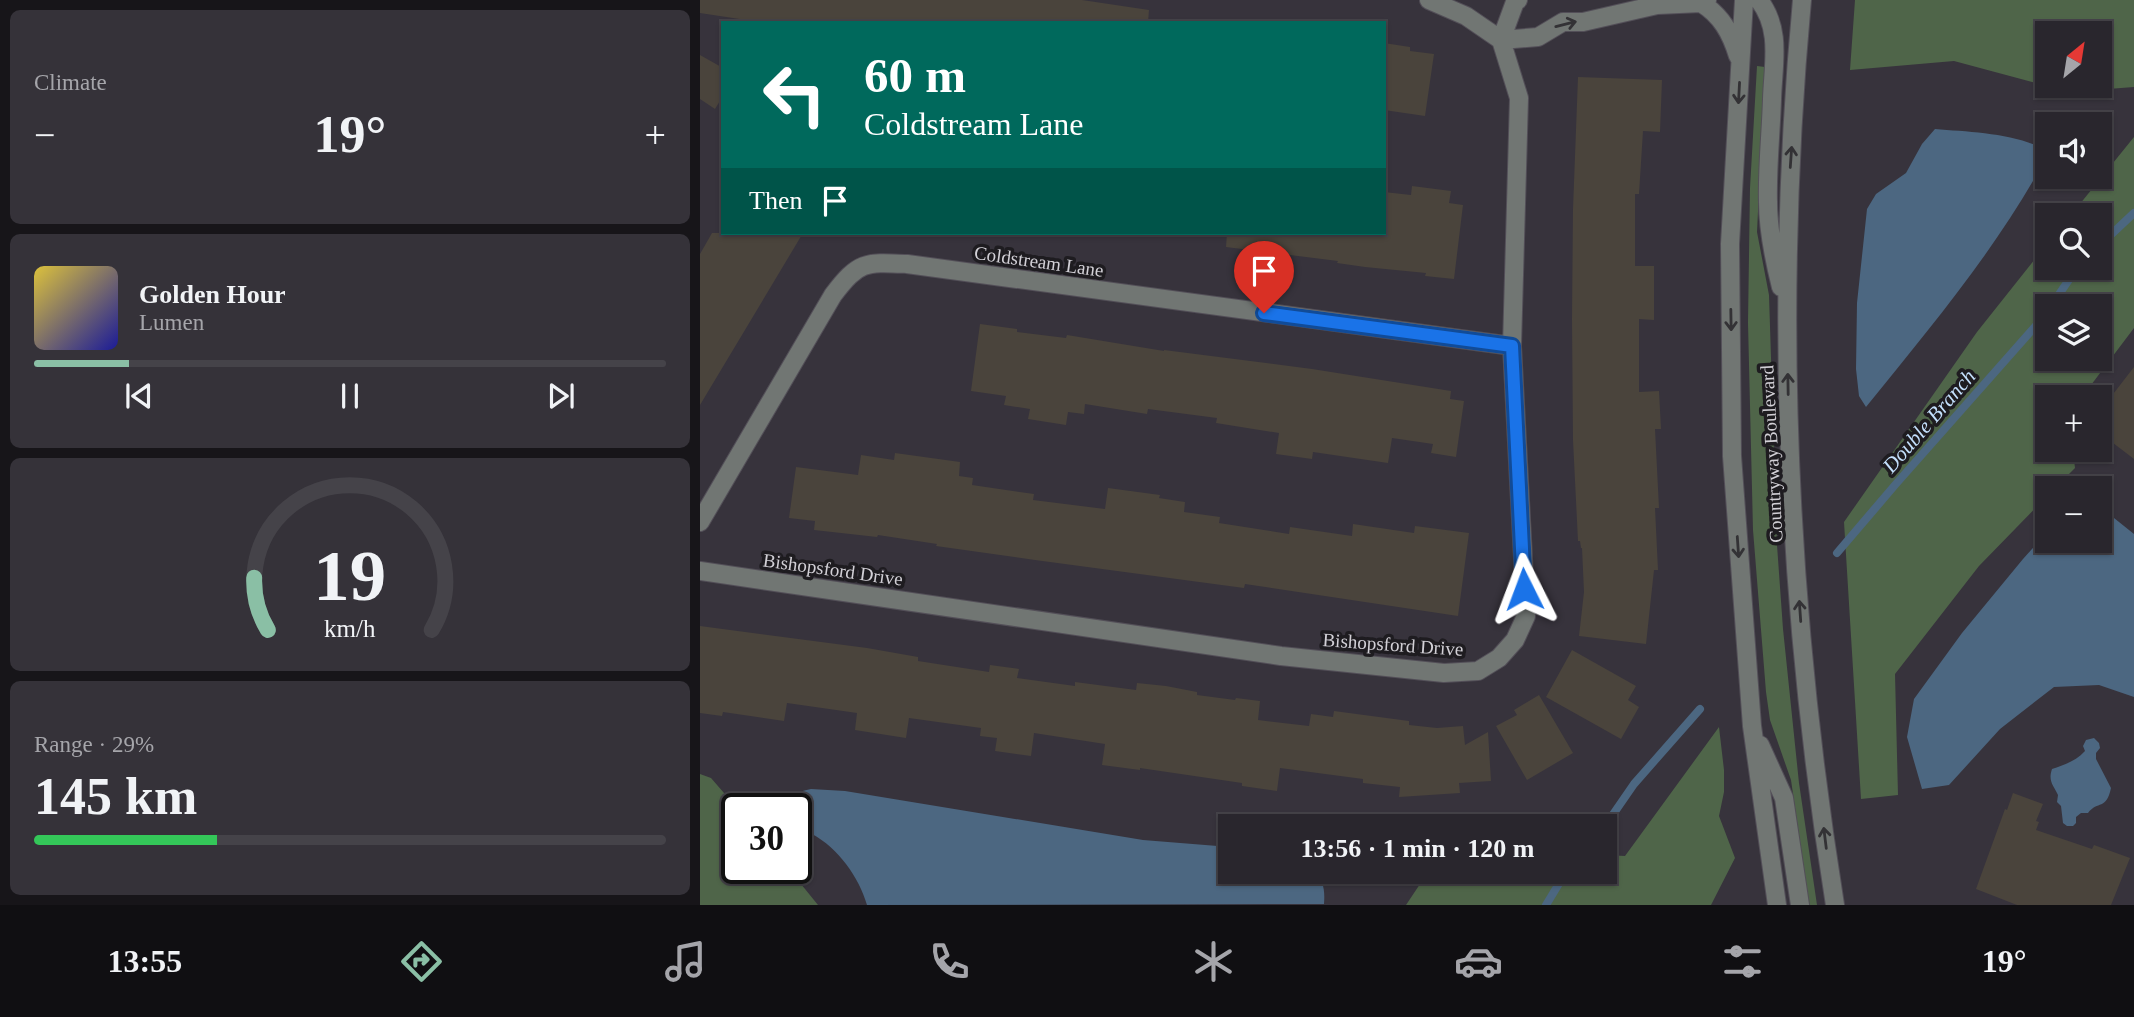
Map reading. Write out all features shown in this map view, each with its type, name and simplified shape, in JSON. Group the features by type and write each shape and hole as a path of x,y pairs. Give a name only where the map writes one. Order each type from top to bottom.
{"street":[{"path":"1429,0 1466,16 1501,40 1538,37 1563,22 1583,22 1657,5 1704,1 1727,27 1740,64"},
{"path":"1501,40 1518,0"},
{"name":"Countryway Boulevard","path":"1744,0 1730,244 1732,456 1752,726 1777,905"},
{"path":"1759,0 1769,18 1774,35 1776,58 1768,167 1769,227 1787,318"},
{"name":"Countryway Boulevard","path":"1802,0 1789,179 1788,433 1802,643 1822,821 1835,905"},
{"name":"Bishopsford Drive","path":"700,571 1281,656 1444,673 1478,671 1499,658 1516,640 1526,616 1512,346 1519,98 1501,40"},
{"name":"Coldstream Lane","path":"700,522 833,295 850,273 873,262 907,264 1512,346"},
{"path":"1752,726 1784,797 1800,905"}],"green space":[{"path":"1855,0 2134,0 2134,87 2112,89 2112,21 2035,21 2035,83 1954,61 1850,70"},
{"path":"1757,66 1765,67 1757,232 1769,295 1777,545 1783,629 1799,783 1817,905 1809,905 1791,780 1770,720 1753,530 1748,323 1750,188"},
{"path":"2134,137 2134,328 2112,357 2112,294 2035,294 2035,371 2102,371 2091,385 2035,385 2035,462 2074,462 2075,468 2067,476 2035,476 2035,508 1979,566 1895,674 1898,795 1861,799 1844,522 1977,332 2035,259 2035,280 2112,280 2112,203 2081,203 2092,189 2112,189 2112,164"},
{"path":"1719,727 1724,792 1719,816 1735,858 1711,905 1406,905 1420,884 1617,884 1617,856 1625,856"},
{"path":"700,774 711,778 724,793 721,793 721,884 801,884 818,905 700,905"}],"water":[{"path":"1935,129 2022,140 2035,145 2035,177 1986,254 1866,407 1859,396 1856,369 1857,303 1867,209 1876,194 1906,173 1922,144"},
{"path":"2112,516 2134,534 2134,697 2099,685 2054,687 2000,729 1949,785 1922,789 1907,737 1914,699 1962,633 2035,546 2035,553 2112,553"},
{"path":"2094,738 2100,748 2096,759 2111,788 2109,795 2104,803 2076,817 2073,826 2067,826 2063,823 2061,806 2057,802 2058,795 2051,780 2052,769 2078,757 2085,751 2083,746 2086,740"},
{"path":"845,791 1143,840 1218,846 1218,884 1322,884 1324,904 867,905 846,864 830,847 812,834 812,793 800,793"}],"building":[{"path":"700,0 1082,0 1149,10 1148,21 753,21 700,13"},
{"path":"1386,43 1410,47 1410,51 1434,54 1425,116 1386,110"},
{"path":"700,55 721,67 721,99 715,109 700,99"},
{"path":"1578,77 1662,80 1660,132 1643,131 1639,194 1635,194 1635,266 1654,266 1654,320 1639,319 1639,392 1659,391 1661,429 1655,429 1659,508 1655,508 1658,570 1654,570 1646,644 1579,636 1584,592 1582,548 1578,541 1573,440 1572,319"},
{"path":"1412,186 1451,191 1449,203 1463,205 1454,279 1226,247 1227,235 1386,235 1386,192 1411,195"},
{"path":"712,233 802,235 700,405 700,254"},
{"path":"980,324 1017,329 1017,332 1066,338 1067,335 1451,391 1450,399 1464,401 1456,457 1431,453 1433,444 1392,438 1388,463 1313,452 1312,459 1276,454 1279,433 1216,423 1217,418 1148,409 1147,414 1085,404 1084,414 1068,412 1066,425 1028,419 1030,409 1004,405 1006,396 971,391"},
{"path":"2134,367 2134,459 2112,442 2112,395"},
{"path":"895,453 960,462 959,476 973,478 972,485 1034,494 1033,500 1105,509 1108,488 1160,495 1159,498 1185,502 1184,512 1220,517 1219,523 1289,534 1290,527 1352,536 1353,524 1414,533 1415,526 1469,533 1458,616 1245,584 1244,588 936,546 937,544 878,535 814,530 815,521 789,518 796,467 858,475 861,455 894,460"},
{"path":"700,626 867,648 918,657 918,661 989,672 990,665 1019,669 1017,678 1075,686 1075,682 1136,690 1137,683 1197,692 1197,695 1260,701 1258,720 1309,726 1311,714 1333,717 1334,711 1409,721 1409,725 1437,728 1463,726 1465,745 1488,732 1491,781 1459,783 1460,793 1399,797 1400,787 1363,783 1363,779 1280,768 1277,791 1242,786 1242,783 1102,765 1105,744 1034,733 1031,756 995,751 997,738 980,736 981,728 909,718 906,738 855,730 857,713 787,703 784,721 723,712 722,716 700,713"},
{"path":"1572,650 1636,686 1628,700 1639,707 1621,739 1546,697"},
{"path":"1539,695 1573,753 1527,780 1496,726 1517,715 1514,710"},
{"path":"2013,793 2043,804 2036,821 2039,822 2036,830 2092,849 2094,845 2130,858 2111,905 2017,905 1976,889"}],"waterway":[{"name":"Double Branch","path":"2112,234 2134,213"},
{"name":"Double Branch","path":"2059,294 2069,280"},
{"name":"Double Branch","path":"1837,553 2035,327"},
{"name":"Double Branch","path":"1613,814 1634,784 1700,709"},
{"name":"Double Branch","path":"1546,905 1559,884"}],"route":[{"path":"1264,313 1512,346 1524,589"}]}
